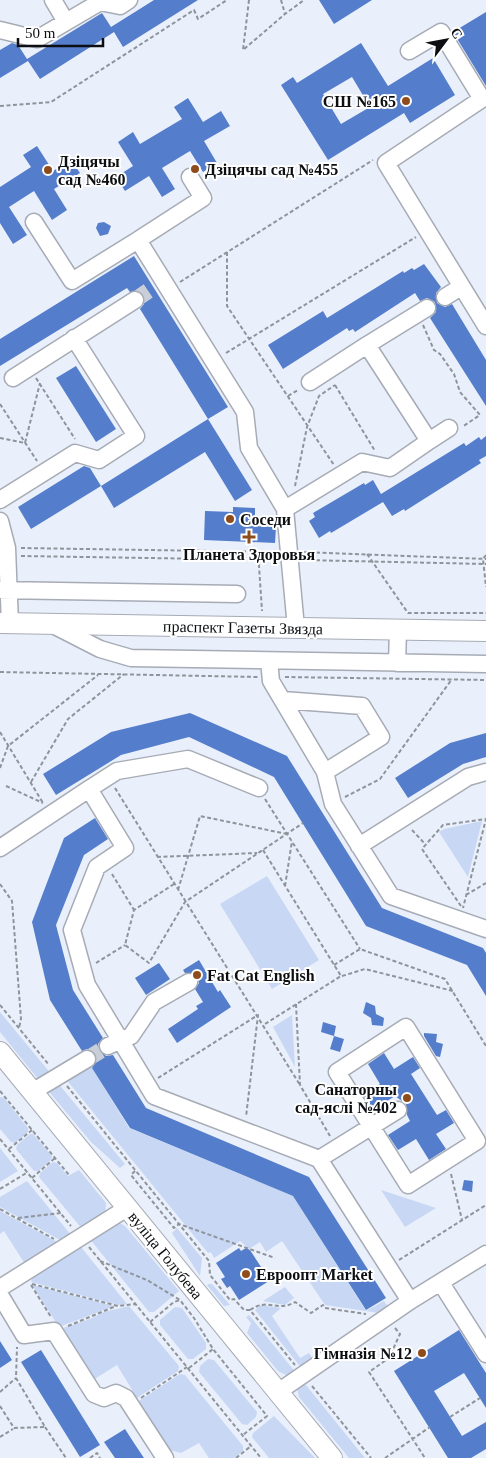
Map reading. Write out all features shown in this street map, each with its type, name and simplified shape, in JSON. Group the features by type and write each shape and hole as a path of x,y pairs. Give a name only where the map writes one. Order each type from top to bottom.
{"main road":[{"name":"праспект Газеты Звязда","path":"5,624 486,631"},
{"name":"вуліца Голубева","path":"0,1052 332,1458"}],"lane":[{"path":"53,0 66,22"},
{"path":"0,30 37,39 100,2 120,6 129,0"},
{"path":"409,51 441,32 482,99 386,164 486,326"},
{"path":"34,222 72,281 203,198 190,177"},
{"path":"138,240 162,286 245,412 249,448 288,507 289,556 296,628"},
{"path":"445,297 461,287"},
{"path":"13,378 135,300"},
{"path":"310,382 326,370 427,308"},
{"path":"0,500 75,453 99,460 136,436 74,338"},
{"path":"367,345 429,441"},
{"path":"288,507 362,462 390,468 449,428"},
{"path":"0,521 7,552 4,590 5,624"},
{"path":"4,590 237,594"},
{"path":"52,624 100,649 131,658 267,666 397,663 486,664"},
{"path":"397,663 398,630"},
{"path":"267,666 282,700 325,772 333,804 391,896 461,914 486,929"},
{"path":"282,700 362,706 381,737 325,772"},
{"path":"0,848 46,809 89,789 117,771 188,759 258,788"},
{"path":"359,846 468,776 486,772"},
{"path":"89,789 125,848 97,867 72,930 87,985 114,1043 148,1085 154,1096 319,1159 410,1301"},
{"path":"114,1043 131,1036 154,1002 189,982"},
{"path":"406,1027 477,1141 408,1185 370,1127 336,1072 406,1027"},
{"path":"32,1092 87,1058"},
{"path":"319,1159 398,1110"},
{"path":"0,1288 127,1208"},
{"path":"278,1392 410,1301 486,1254"},
{"path":"440,1283 486,1354"},
{"path":"0,1295 24,1336 54,1331 94,1394 104,1398 116,1393 121,1394 131,1404 165,1458"}],"path":[{"path":"0,106 51,102 194,10 198,20 227,0"},
{"path":"249,0 243,50 304,0"},
{"path":"281,0 285,14"},
{"path":"162,286 227,252 380,155"},
{"path":"213,361 427,230"},
{"path":"227,252 228,306 307,427 341,475"},
{"path":"30,367 86,456"},
{"path":"326,370 376,450 362,462"},
{"path":"25,443 40,383"},
{"path":"288,507 307,427 319,396 335,385"},
{"path":"0,404 44,472"},
{"path":"0,438 25,443"},
{"path":"258,551 262,615"},
{"path":"7,552 258,551 289,556 373,562 485,564"},
{"path":"7,552 259,560 289,556 367,554 485,557 486,587"},
{"path":"367,554 408,613 486,613"},
{"path":"0,672 98,675 267,666 486,680"},
{"path":"30,782 68,719 124,674"},
{"path":"0,768 8,746 98,675"},
{"path":"333,804 380,778 452,679"},
{"path":"0,732 46,809"},
{"path":"108,777 185,902 258,1015 337,1147"},
{"path":"6,786 46,809"},
{"path":"258,788 360,949 445,979 486,1046"},
{"path":"178,890 200,816 287,834"},
{"path":"402,819 426,844"},
{"path":"486,819 461,914 422,849 443,825 486,819"},
{"path":"125,945 149,963 185,902 303,823"},
{"path":"285,886 292,841"},
{"path":"263,850 341,976"},
{"path":"157,857 259,852"},
{"path":"105,862 134,910"},
{"path":"466,895 486,883"},
{"path":"0,884 12,901 21,1019 19,1028"},
{"path":"83,970 125,945 134,910 174,884"},
{"path":"334,965 360,949"},
{"path":"264,1025 341,976 364,969 453,991"},
{"path":"296,1004 300,1085"},
{"path":"0,1005 209,1261 210,1275 220,1288 244,1310 250,1310 259,1304 287,1307 295,1302 311,1313 323,1305 325,1308 369,1314"},
{"path":"148,1085 258,1015"},
{"path":"245,1131 258,1015"},
{"path":"1,1093 69,1175"},
{"path":"9,1149 32,1130"},
{"path":"0,1139 61,1213 74,1241"},
{"path":"32,1178 55,1158"},
{"path":"447,1160 462,1221"},
{"path":"135,1171 131,1175 174,1228 179,1224"},
{"path":"0,1189 28,1172"},
{"path":"389,1266 486,1205"},
{"path":"0,1209 17,1218 74,1241 100,1261 262,1458"},
{"path":"17,1218 61,1213"},
{"path":"179,1224 276,1258"},
{"path":"100,1261 147,1280 180,1300 194,1318 213,1349 267,1416 242,1435"},
{"path":"29,1283 118,1306"},
{"path":"150,1322 183,1297"},
{"path":"54,1331 118,1306 136,1304"},
{"path":"250,1310 371,1458"},
{"path":"388,1317 400,1334 389,1358 369,1372 425,1458"},
{"path":"24,1336 17,1339 16,1378 66,1458"},
{"path":"131,1404 188,1368 213,1349"},
{"path":"0,1392 16,1378"},
{"path":"450,1417 480,1398"},
{"path":"0,1406 14,1428"},
{"path":"0,1437 14,1428 45,1427"},
{"path":"385,1458 430,1427"},
{"path":"236,1458 251,1446"},
{"path":"90,1458 97,1453 100,1458"}],"shaded area":[{"path":"482,821 468,877 439,832 444,829"},
{"path":"267,876 319,960 272,989 220,904"},
{"path":"0,1012 52,1075 41,1080 38,1079 0,1032"},
{"path":"292,1015 295,1067 273,1027"},
{"path":"89,1063 129,1128 293,1196 366,1311 384,1301 388,1307 379,1313 325,1305 282,1241 266,1252 260,1242 249,1249 240,1241 214,1258 211,1252 208,1253 65,1078"},
{"path":"57,1082 125,1164 120,1168 91,1142 51,1094 49,1091"},
{"path":"0,1097 4,1098 28,1128 28,1132 15,1143 11,1142 0,1129"},
{"path":"30,1134 33,1134 52,1156 51,1160 38,1171 34,1171 16,1149 17,1145"},
{"path":"0,1148 18,1171 0,1182"},
{"path":"53,1162 57,1163 68,1176 79,1170 106,1203 105,1214 83,1230 39,1177 40,1173"},
{"path":"27,1181 71,1235 62,1241 0,1207 0,1197"},
{"path":"381,1190 436,1208 405,1227"},
{"path":"0,1211 59,1243 25,1264 4,1231 0,1234"},
{"path":"118,1222 125,1226 179,1291 154,1312 149,1312 89,1238"},
{"path":"177,1228 202,1258 200,1276 172,1233"},
{"path":"81,1247 127,1304 118,1305 31,1282 33,1277"},
{"path":"212,1284 230,1305 224,1306 207,1285"},
{"path":"32,1285 114,1306 59,1327"},
{"path":"285,1287 294,1298 285,1305 263,1301"},
{"path":"261,1305 281,1308 272,1316 300,1358 309,1353 315,1362 303,1370 255,1310"},
{"path":"129,1306 179,1366 178,1371 137,1398 117,1365 93,1380 60,1329 104,1312"},
{"path":"175,1307 182,1308 206,1343 206,1349 193,1359 188,1359 160,1325 160,1320"},
{"path":"249,1315 297,1374 288,1376 278,1371 247,1333 251,1323 246,1317"},
{"path":"208,1359 214,1360 257,1412 256,1417 247,1425 242,1424 199,1372 200,1366"},
{"path":"180,1374 185,1375 243,1446 243,1451 234,1458 209,1458 199,1443 181,1453 170,1450 139,1401"},
{"path":"302,1380 365,1458 349,1458 299,1397 297,1388"},
{"path":"274,1416 315,1458 269,1458 252,1437 253,1433"}],"building":[{"path":"154,0 198,0 123,47 114,32 40,79 28,61 0,78 0,50 12,43 18,45 27,59 102,13 111,27"},
{"name":"СШ №165","path":"319,0 372,0 334,24"},
{"path":"486,12 486,86 453,32"},
{"name":"СШ №165","path":"361,43 388,86 433,58 455,95 410,123 404,113 328,160 281,85 293,77 297,83","holes":["352,77 370,107 341,124 323,94"]},
{"path":"188,98 203,122 221,111 230,126 204,141 217,163 203,172 190,151 162,168 175,189 162,197 149,176 125,191 116,177 133,166 118,142 133,132 140,144 182,119 174,107"},
{"path":"37,146 53,171 71,160 80,173 54,189 67,210 52,220 34,191 9,207 27,235 13,244 0,223 0,187 31,167 23,155"},
{"path":"104,222 111,226 108,234 100,236 96,228 98,223"},
{"path":"134,256 228,407 208,419 140,309 144,304 144,295 139,291 130,292 127,288 0,366 0,339"},
{"path":"424,264 441,287 436,293 437,303 445,307 452,304 486,360 486,406 430,318 436,312 435,302 427,298 420,301 415,293 355,332 353,329 349,331 347,328 283,369 268,345 323,311 327,318 403,271 404,273 412,268 414,270"},
{"path":"76,366 116,429 96,442 56,378"},
{"path":"208,419 252,490 235,501 205,452 114,508 101,486"},
{"path":"486,436 486,456 479,460 481,463 405,511 404,509 392,516 383,502 331,533 330,531 319,538 309,521 315,517 313,513 364,483 365,485 373,480 381,494 464,443 466,446 479,437 481,440"},
{"path":"84,466 90,468 101,486 31,529 18,507"},
{"name":"Соседи","path":"233,507 255,508 255,526 276,527 275,543 204,540 205,511 233,512"},
{"path":"190,713 287,756 382,908 483,948 486,953 486,996 467,965 366,926 274,777 189,737 121,755 56,795 43,774 111,732"},
{"path":"486,733 486,757 463,764 408,798 395,778 450,743"},
{"path":"95,818 108,839 84,855 56,925 73,990 103,1038 98,1044 99,1050 106,1056 113,1055 146,1108 309,1177 386,1298 366,1310 293,1196 130,1128 92,1068 97,1059 95,1053 87,1049 82,1051 50,1000 32,922 64,838"},
{"path":"199,960 218,992 220,990 231,1007 177,1043 168,1029 198,1009 196,1006 203,1002 195,989 199,983 197,977 194,973 185,973 183,970"},
{"path":"159,963 170,979 146,995 135,978"},
{"path":"366,1002 375,1006 376,1014 384,1018 383,1026 372,1025 371,1018 363,1013"},
{"path":"323,1022 336,1026 334,1036 321,1032"},
{"path":"424,1033 437,1034 436,1042 443,1044 440,1057 436,1056"},
{"path":"334,1036 344,1039 340,1052 330,1049"},
{"path":"384,1053 394,1069 413,1057 420,1068 411,1074 437,1115 446,1110 454,1123 436,1134 446,1149 429,1160 416,1139 398,1150 388,1135 410,1121 407,1115 406,1104 395,1096 373,1110 363,1095 380,1084 368,1064"},
{"path":"464,1180 473,1181 472,1192 462,1190"},
{"name":"Евроопт Market","path":"239,1248 241,1251 246,1248 250,1250 263,1270 266,1268 272,1279 239,1300 230,1286 227,1288 221,1279 225,1277 216,1263"},
{"path":"459,1330 486,1373 486,1408 464,1373 434,1391 462,1436 486,1422 486,1449 471,1458 448,1458 394,1371"},
{"path":"0,1341 12,1360 0,1368"},
{"path":"41,1350 100,1445 80,1457 21,1362"},
{"path":"125,1429 144,1458 115,1458 104,1442"}],"tunnel":[{"path":"135,300 154,287"},
{"path":"87,1059 108,1046"}],"place":[{"name":"СШ №165","path":"406,101"},
{"name":"Дзіцячы сад №455","path":"195,169"},
{"name":"Дзіцячы сад №460","path":"48,170"},
{"name":"Соседи","path":"230,519"},
{"name":"Планета Здоровья","path":"249,537"},
{"name":"Fat Cat English","path":"197,975"},
{"name":"Санаторны сад-яслі №402","path":"407,1098"},
{"name":"Евроопт Market","path":"246,1274"},
{"name":"Гімназія №12","path":"422,1353"}]}
